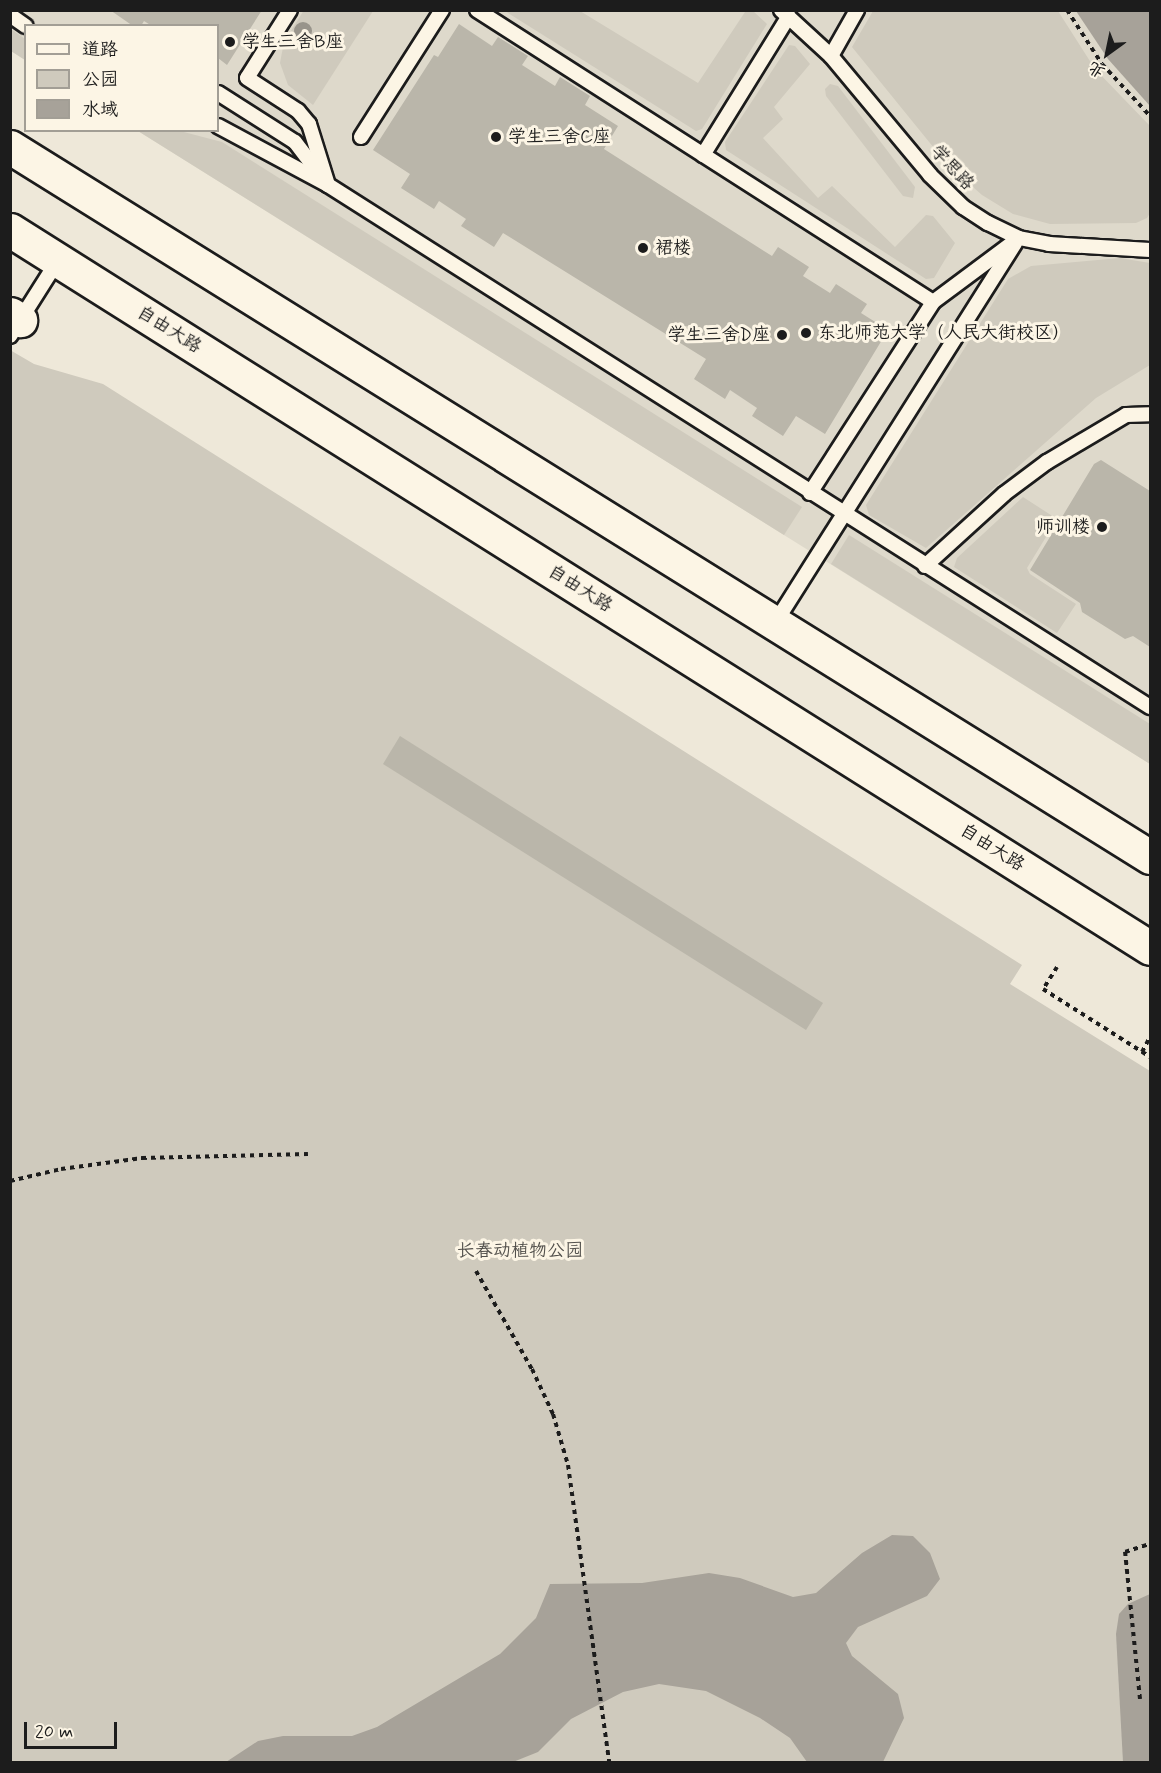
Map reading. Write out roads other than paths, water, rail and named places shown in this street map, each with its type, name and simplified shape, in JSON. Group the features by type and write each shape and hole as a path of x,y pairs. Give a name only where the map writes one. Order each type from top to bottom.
{"main road":[{"path":"10,147 1150,857"},
{"name":"自由大路","path":"10,230 1150,948"}],"lane":[{"path":"290,10 247,78 298,111 309,124 328,185"},
{"path":"361,137 442,10"},
{"path":"477,10 933,302"},
{"path":"831,56 856,10"},
{"path":"703,154 785,13"},
{"name":"学思路","path":"785,13 831,56 941,186 963,207 1018,238 1049,244 1124,245 1150,250"},
{"path":"10,15 24,25"},
{"path":"219,94 295,142 328,185"},
{"path":"219,127 328,185 843,515 1150,707"},
{"path":"810,493 933,302 1018,238"},
{"path":"775,623 1018,238"},
{"path":"14,323 58,260"},
{"path":"925,566 1004,494 1047,462 1126,415 1150,414"}],"water":[{"path":"1076,11 1150,11 1150,106 1108,59"},
{"path":"892,1535 913,1536 930,1553 940,1579 927,1596 858,1627 846,1643 852,1656 898,1694 904,1718 883,1762 807,1762 790,1738 760,1718 706,1691 659,1684 623,1692 571,1719 538,1752 513,1762 226,1762 258,1741 283,1736 352,1736 377,1727 500,1654 536,1618 550,1584 642,1583 709,1573 740,1578 793,1597 816,1593 862,1553"},
{"path":"1150,1594 1150,1762 1123,1762 1116,1634 1119,1614 1128,1604"}],"place":[{"name":"学生三舍B座","path":"230,42"},
{"name":"学生三舍C座","path":"496,137"},
{"name":"裙楼","path":"643,248"},
{"name":"东北师范大学（人民大街校区）","path":"806,333"},
{"name":"学生三舍D座","path":"782,335"},
{"name":"师训楼","path":"1102,527"}],"park label":[{"name":"长春动植物公园","path":"520,1251"}]}
